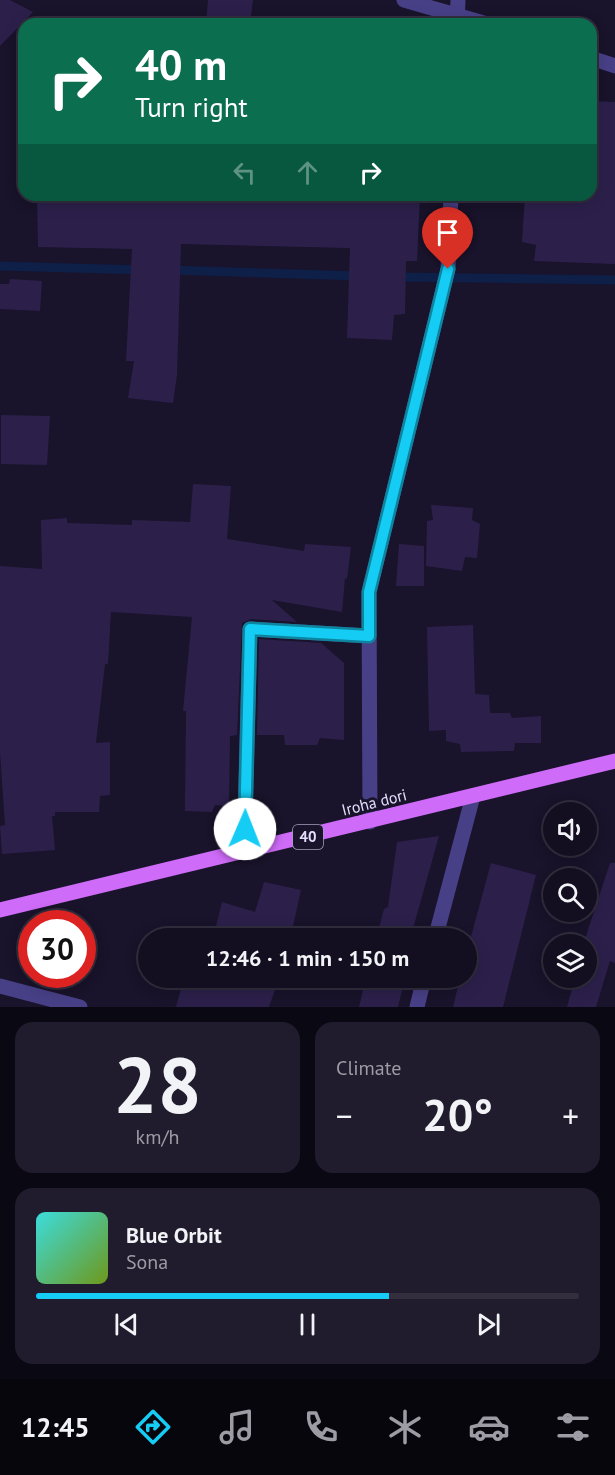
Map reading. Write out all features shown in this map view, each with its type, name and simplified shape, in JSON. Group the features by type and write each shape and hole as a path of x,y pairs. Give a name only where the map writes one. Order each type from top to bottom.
{"main road":[{"name":"Iroha dori","path":"0,910 615,761"}],"street":[{"path":"404,0 458,13"},
{"path":"597,60 615,66"},
{"path":"370,822 369,592 448,269 451,201"},
{"path":"244,852 250,629 369,636"},
{"path":"438,928 473,796"},
{"path":"0,986 80,1007"},
{"path":"417,1007 422,988"}],"building":[{"path":"0,0 10,0 33,12 27,18 18,18 18,27 0,46"},
{"path":"208,0 253,0 251,18 206,18"},
{"path":"597,101 615,102 615,264 534,261 536,245 522,242 525,201 597,201"},
{"path":"37,201 420,201 417,261 406,261 405,314 394,315 392,340 347,338 350,248 181,244 177,375 173,403 128,398 134,361 126,361 132,249 38,247"},
{"path":"10,279 42,281 40,311 0,309 0,284 9,284"},
{"path":"1,415 50,416 47,465 1,464"},
{"path":"193,484 231,486 227,539 304,551 305,544 351,547 342,612 272,600 297,622 251,619 242,623 237,735 230,736 229,806 215,805 212,812 185,811 186,711 183,711 192,617 111,612 108,664 105,664 96,743 110,742 110,795 100,796 99,812 55,812 55,816 52,816 55,850 2,854 0,826 5,825 0,752 0,566 42,569 41,520 67,518 67,523 132,525 132,520 190,522"},
{"path":"431,505 473,508 472,520 480,524 477,558 465,557 462,571 426,566 427,521 433,520"},
{"path":"399,544 424,546 424,586 396,586"},
{"path":"473,625 475,694 489,695 490,713 510,713 512,718 541,716 541,743 515,743 514,751 461,752 460,744 446,741 446,730 429,731 427,627"},
{"path":"259,639 321,643 344,663 344,740 320,738 317,745 285,745 284,735 257,735"},
{"path":"439,836 413,928 379,928 384,909 388,907 397,842"},
{"path":"491,863 536,875 503,1007 453,1007 458,988 477,988 477,928 473,928"},
{"path":"610,863 615,863 615,963 610,961 596,1007 567,1007 572,988 597,988 597,934 587,934 591,922 597,922 597,902"},
{"path":"264,882 301,890 292,928 216,928 222,902 255,912"},
{"path":"181,988 276,988 269,1007 176,1007"},
{"path":"364,988 403,988 398,1007 359,1007"}],"waterway":[{"path":"0,266 142,270"},
{"path":"170,270 360,276"},
{"path":"395,277 615,280"}],"route":[{"path":"245,829 250,629 369,636 369,592 448,269"}]}
